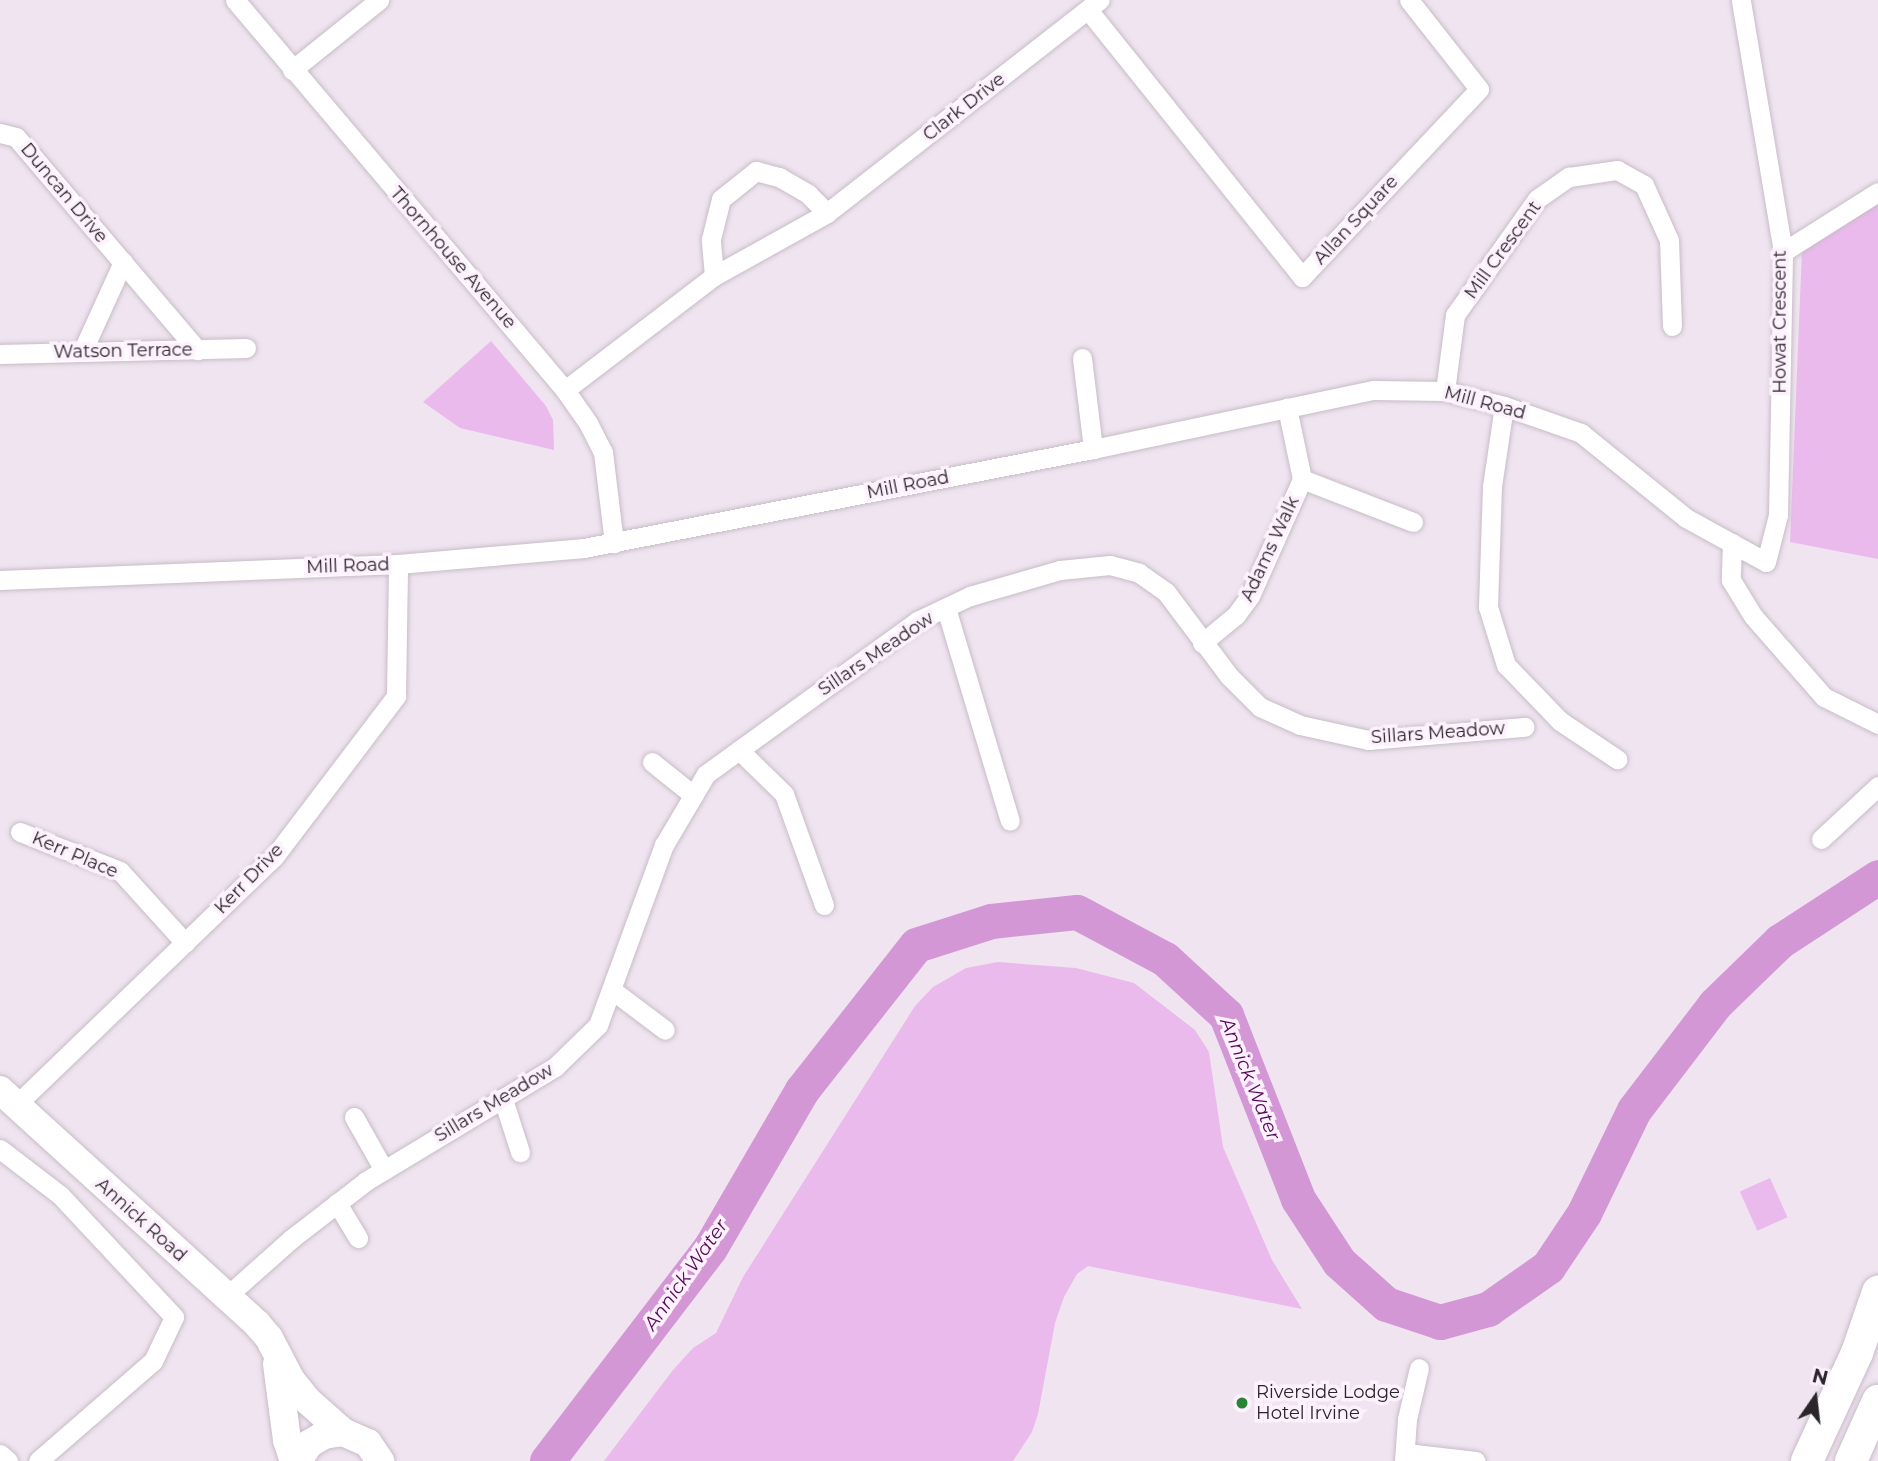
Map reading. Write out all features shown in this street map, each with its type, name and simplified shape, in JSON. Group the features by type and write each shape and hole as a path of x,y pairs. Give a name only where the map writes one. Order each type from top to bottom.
{"highway":[{"path":"1807,1461 1857,1353 1878,1292"},
{"path":"1799,1461 1857,1353"},
{"path":"1851,1461 1878,1401"},
{"path":"1860,1461 1878,1412"}],"main road":[{"name":"Annick Road","path":"8,1097 263,1331 308,1401 343,1432 368,1443 381,1460"},
{"name":"Annick Road","path":"276,1354 287,1440 296,1461"},
{"path":"296,1461 309,1444 324,1435 343,1432"}],"street":[{"name":"Thornhouse Avenue","path":"235,0 565,390 588,422 603,452 614,543"},
{"path":"292,70 379,0"},
{"name":"Allan Square","path":"1095,5 1302,277 1479,89 1409,0"},
{"name":"Howat Crescent","path":"1741,0 1783,252 1778,515 1766,562"},
{"name":"Clark Drive","path":"565,390 714,276 827,214 1095,5"},
{"name":"Duncan Drive","path":"0,133 16,137 197,349"},
{"name":"Mill Crescent","path":"1445,391 1455,315 1537,199 1569,177 1617,170 1644,185 1669,240 1672,326"},
{"path":"714,276 711,239 721,199 756,171 779,177 808,194 827,214"},
{"path":"1783,252 1878,192"},
{"path":"82,352 123,262"},
{"name":"Watson Terrace","path":"0,354 246,348"},
{"path":"1082,358 1093,449"},
{"name":"Mill Road","path":"0,580 398,565 571,550 1093,449 1374,390 1445,391 1504,406 1581,433 1686,518 1766,562"},
{"path":"1504,406 1492,486 1488,607 1506,664 1560,721 1617,759"},
{"name":"Adams Walk","path":"1202,643 1236,615 1250,596 1302,479 1287,408"},
{"name":"Adams Walk","path":"1302,479 1413,522"},
{"path":"1732,543 1731,580 1752,616 1824,697 1878,724"},
{"name":"Kerr Drive","path":"8,1097 45,1077 274,857 396,696 398,565"},
{"name":"Sillars Meadow","path":"227,1296 337,1203 384,1170 555,1068 598,1025 664,845 706,774 917,621 970,596 1060,570 1110,565 1139,573 1166,592 1202,643 1260,707 1300,725 1368,740 1524,727"},
{"path":"946,608 1010,821"},
{"path":"739,750 785,793 824,905"},
{"path":"652,762 693,795"},
{"path":"1821,839 1878,786"},
{"name":"Kerr Place","path":"20,832 120,872 184,943"},
{"path":"612,990 664,1030"},
{"path":"503,1099 520,1152"},
{"path":"354,1117 384,1170"},
{"path":"0,1149 60,1195 174,1317 153,1361 38,1461"},
{"path":"337,1203 358,1238"},
{"path":"1419,1368 1407,1419 1405,1457 1476,1461"},
{"path":"0,1454 8,1461"}],"shaded area":[{"path":"1878,200 1878,559 1790,542 1802,250"},
{"path":"491,341 546,406 553,420 554,450 460,428 423,402"},
{"path":"998,962 1076,968 1134,983 1195,1030 1209,1052 1223,1147 1272,1260 1302,1309 1088,1266 1077,1274 1064,1297 1055,1323 1038,1414 1032,1432 1013,1461 604,1461 673,1370 693,1348 716,1333 743,1277 915,1006 933,987 966,968"},
{"path":"1770,1178 1787,1217 1757,1231 1740,1191"}],"waterway":[{"name":"Annick Water","path":"547,1461 710,1248 802,1090 916,945 991,921 1077,912 1165,959 1226,1015 1298,1199 1339,1262 1386,1304 1440,1322 1488,1309 1548,1267 1584,1213 1634,1110 1715,1004 1780,941 1878,877"}],"place":[{"name":"Riverside Lodge Hotel Irvine","path":"1242,1403"}]}
